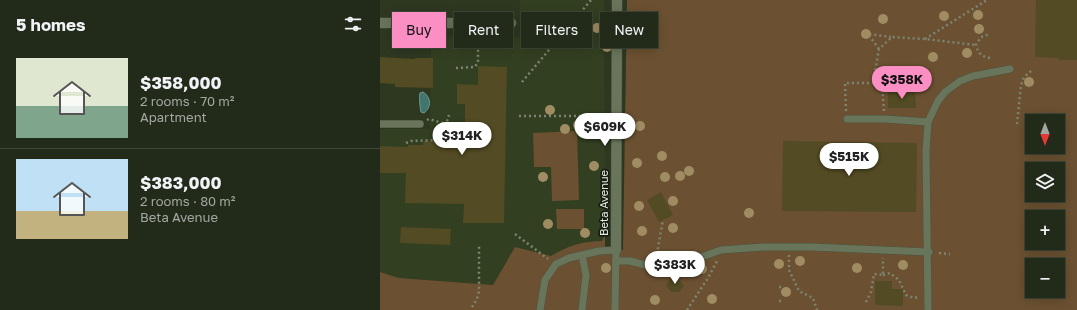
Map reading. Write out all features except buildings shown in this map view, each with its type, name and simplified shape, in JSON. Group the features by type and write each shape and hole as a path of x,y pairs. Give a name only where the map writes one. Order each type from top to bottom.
{"street":[{"name":"Beta Avenue","path":"616,250 617,0"},
{"path":"380,23 454,23"}],"lane":[{"path":"928,310 926,151 928,122 938,101 945,92 960,81 973,76 1010,69"},
{"path":"847,119 885,119 928,122"},
{"path":"380,124 420,124"},
{"path":"616,261 630,261 666,270 721,250 763,247 812,247 928,252"},
{"path":"540,310 545,280 556,264 569,258 599,251 616,250"},
{"name":"Beta Avenue","path":"615,310 616,250"},
{"path":"582,255 586,276 582,310"}],"path":[{"path":"522,82 591,0"},
{"path":"925,39 987,0"},
{"path":"879,49 868,34 976,45"},
{"path":"990,34 981,37 976,45 978,52 981,55 990,58"},
{"path":"873,82 879,49 892,37"},
{"path":"456,68 475,68 478,62 478,48"},
{"path":"1018,124 1021,85 1024,77 1031,71"},
{"path":"847,119 845,83 873,82 882,83 885,119"},
{"path":"441,140 449,115"},
{"path":"519,116 617,116"},
{"path":"420,124 429,118 446,124"},
{"path":"406,143 411,141 441,140 448,140 448,142"},
{"path":"654,267 663,220"},
{"path":"515,234 556,264"},
{"path":"472,307 477,299 479,291 479,245"},
{"path":"687,310 716,264 721,250"},
{"path":"883,250 883,275"},
{"path":"789,270 798,290 813,298 817,310"},
{"path":"866,302 871,292 874,274 883,275 890,273 899,280 906,295 914,298 928,296"}],"shaded area":[{"path":"520,0 604,0 604,12 600,12 600,48 604,48 605,234 602,241 589,241 561,250 551,257 515,247 493,285 399,278 380,272 380,129 430,129 431,48 446,48 446,36 454,36 454,48 513,48 513,37 520,37"},
{"path":"627,0 1077,0 1077,310 380,310 380,272 399,278 493,285 515,247 551,256 563,249 575,245 602,241 605,234 605,248 623,250 626,48 658,48 658,12 627,12"},
{"path":"577,131 579,200 552,201 551,167 534,167 533,133"},
{"path":"556,209 584,209 584,229 557,229"}],"water":[{"path":"423,92 426,94 430,102 427,111 424,113 421,112 420,99 420,93"}]}
